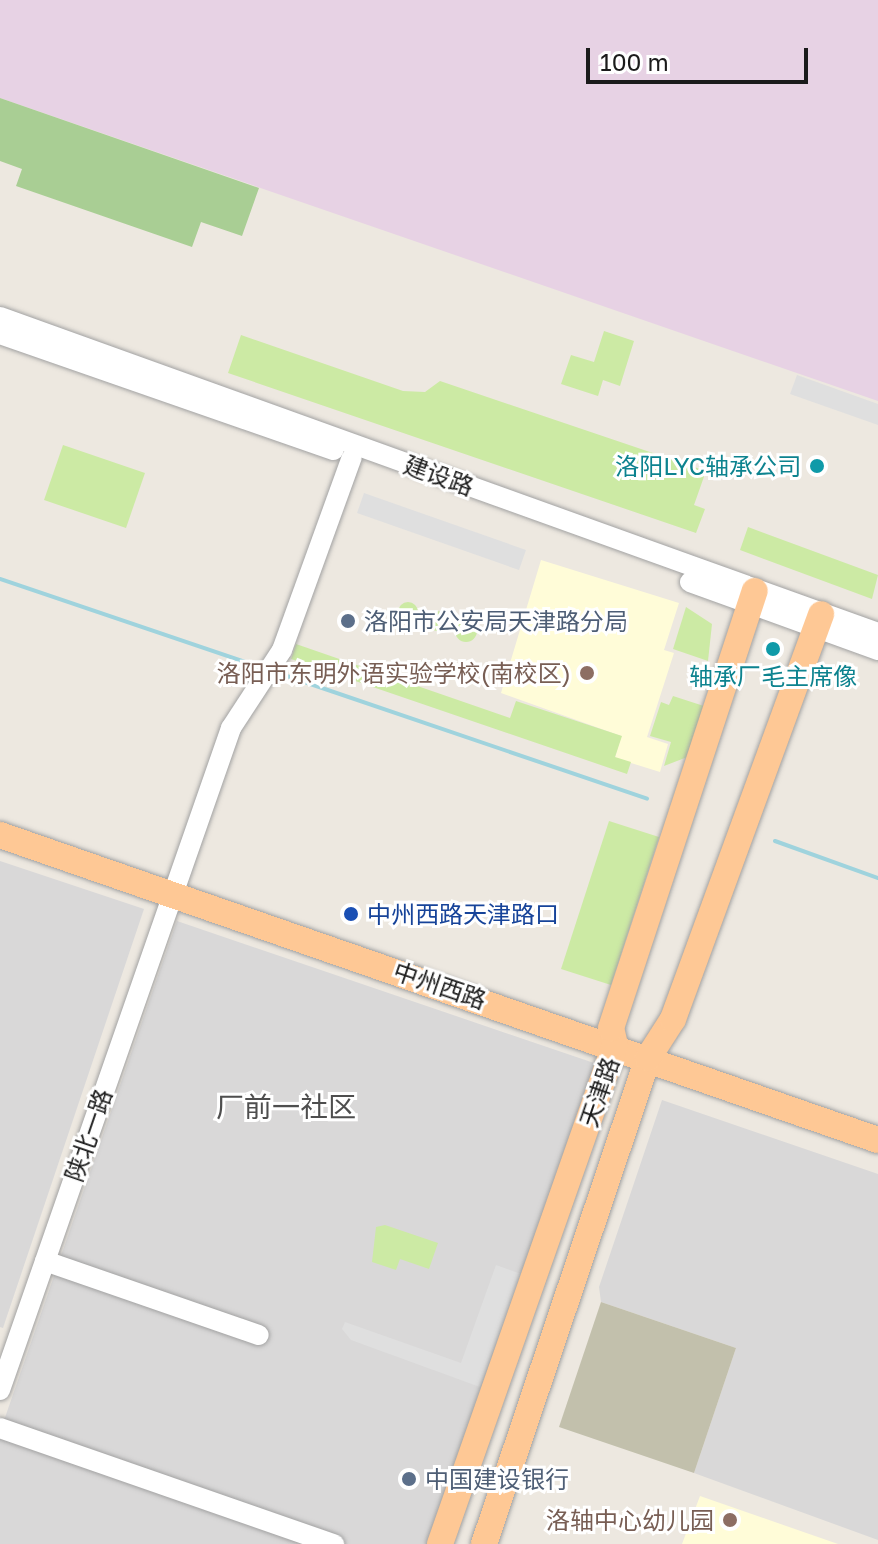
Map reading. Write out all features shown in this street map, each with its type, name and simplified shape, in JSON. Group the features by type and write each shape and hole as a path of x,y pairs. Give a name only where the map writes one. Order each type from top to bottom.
{"main road":[{"name":"天津路","path":"440,1544 613,1037 753,598"},
{"name":"天津路","path":"484,1544 655,1052 819,621"},
{"name":"中州西路","path":"0,819 174,887"},
{"name":"中州西路","path":"0,835 174,887 613,1037 878,1140"},
{"name":"中州西路","path":"655,1052 878,1122"}],"street":[{"name":"建设路","path":"0,317 753,598"},
{"name":"建设路","path":"0,334 819,621 878,650"},
{"name":"陕北一路","path":"0,1390 7,1349 45,1261 174,887 250,695 282,650 352,457"},
{"name":"建设路","path":"819,621 878,633"},
{"path":"45,1261 259,1335"},
{"path":"0,1428 334,1544"}],"shaded area":[{"path":"0,0 878,0 878,401 0,98"},
{"path":"797,375 878,404 878,425 790,394"},
{"path":"364,493 526,550 519,570 357,513"},
{"name":"洛阳市东明外语实验学校(南校区)","path":"541,560 679,603 664,650 674,653 647,737 668,744 660,772 615,758 621,736 501,693"},
{"path":"0,861 144,909 3,1328 0,1327"},
{"path":"177,921 597,1064 431,1544 0,1544 0,1432"},
{"path":"662,1100 878,1174 878,1540 694,1473 736,1348 601,1302 599,1287"},
{"path":"496,1265 521,1274 480,1387 351,1340 342,1329 345,1322 461,1363"},
{"path":"601,1302 736,1348 694,1473 559,1427"},
{"name":"洛轴中心幼儿园","path":"700,1496 838,1544 682,1544"}],"green space":[{"path":"0,98 259,188 242,236 201,222 192,247 16,186 22,169 0,161"},
{"path":"604,331 634,341 620,386 603,380 598,396 561,384 571,355 594,362"},
{"path":"241,335 403,391 425,392 440,381 706,471 694,505 705,509 696,533 228,373"},
{"path":"63,445 145,473 126,528 44,500"},
{"path":"748,527 878,575 872,599 740,550"},
{"path":"404,602 412,602 418,612 412,622 404,622 398,616 398,608"},
{"path":"686,607 712,624 708,661 673,649"},
{"path":"433,611 441,611 447,621 441,631 433,631 427,625 427,617"},
{"path":"466,620 477,631 466,642 455,631"},
{"path":"296,644 510,718 516,701 622,736 615,757 631,762 627,774 291,659"},
{"path":"673,696 710,708 690,756 664,766 671,742 650,736 661,702 669,705"},
{"path":"609,821 659,837 611,985 561,969"},
{"path":"385,1225 438,1243 429,1269 400,1259 396,1270 372,1262 376,1227"}],"waterway":[{"path":"0,579 263,668"},
{"path":"275,672 647,799"},
{"path":"775,841 878,878"}],"place":[{"name":"洛阳LYC轴承公司","path":"817,466"},
{"name":"洛阳市公安局天津路分局","path":"348,621"},
{"name":"轴承厂毛主席像","path":"773,649"},
{"name":"洛阳市东明外语实验学校(南校区)","path":"587,673"},
{"name":"中州西路天津路口","path":"351,914"},
{"name":"中国建设银行","path":"409,1479"},
{"name":"洛轴中心幼儿园","path":"730,1520"}],"district":[{"name":"厂前一社区","path":"286,1107"}]}
